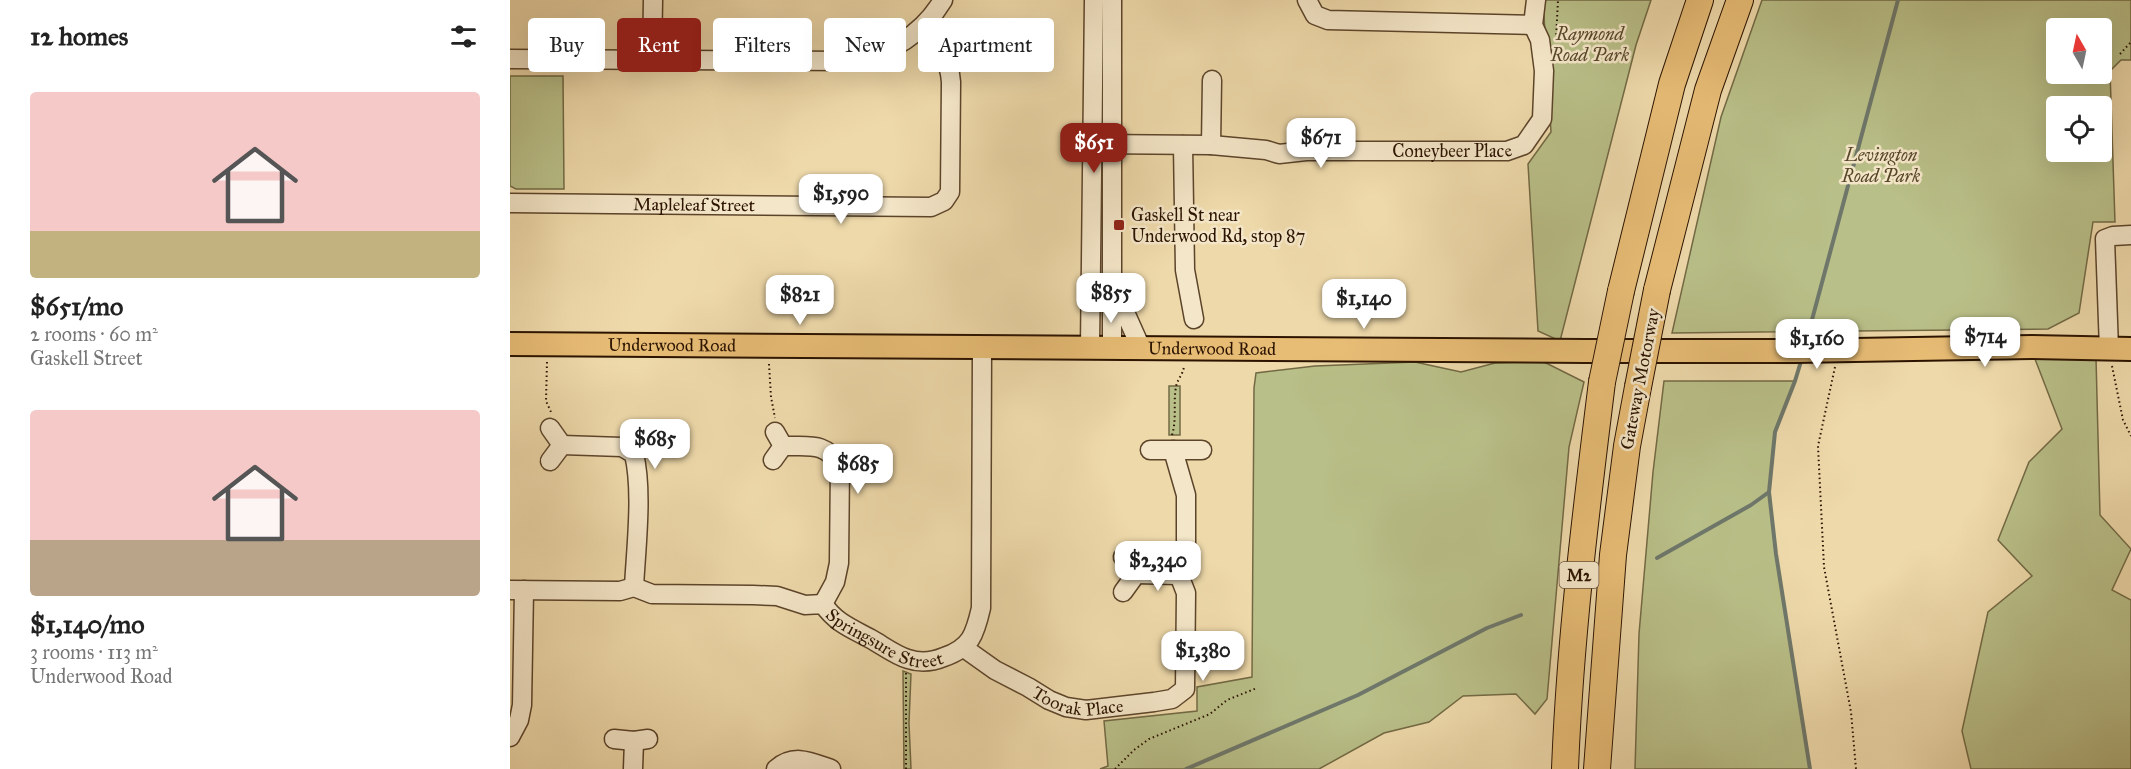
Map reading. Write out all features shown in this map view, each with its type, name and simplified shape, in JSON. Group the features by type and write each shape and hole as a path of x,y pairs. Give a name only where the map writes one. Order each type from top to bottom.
{"highway":[{"name":"Gateway Motorway","path":"1565,769 1567,712 1579,566 1602,382 1621,291 1672,84 1700,0"},
{"name":"Gateway Motorway","path":"1597,769 1614,555 1627,446 1657,290 1708,90 1740,0"}],"main road":[{"name":"Underwood Road","path":"510,344 1795,351 2032,347 2120,349"}],"street":[{"path":"653,0 653,18"},
{"path":"930,18 943,0"},
{"path":"1094,0 1113,285 1101,348"},
{"path":"1101,348 1102,144 1112,0"},
{"path":"1307,0 1315,15 1328,20 1533,25 1536,0"},
{"name":"Coneybeer Place","path":"1102,144 1212,145 1266,150 1279,154 1306,151 1507,151 1524,145 1542,119 1544,71 1540,40 1533,25"},
{"path":"701,60 850,61 872,57 891,50 918,30"},
{"path":"510,59 617,60"},
{"name":"Mapleleaf Street","path":"510,202 931,207 944,201 950,192 950,72"},
{"path":"1212,80 1212,145"},
{"path":"1183,145 1185,270 1194,319"},
{"path":"2120,349 2105,239 2131,235"},
{"path":"1113,285 1141,348"},
{"name":"Springsure Street","path":"517,590 620,591 634,587 652,594 777,596 805,605 823,604 832,618 906,658 923,662 958,652 973,636 981,608 982,348"},
{"path":"550,428 562,445"},
{"path":"550,461 562,445"},
{"path":"562,445 622,447 634,454 637,466 634,587"},
{"path":"777,446 824,448 834,456 840,466 839,563 835,582 823,604"},
{"path":"1150,450 1202,450"},
{"name":"Toorak Place","path":"964,648 995,670 1066,707 1086,710 1172,699 1185,689 1186,593 1179,574 1186,555 1186,495 1173,450"},
{"path":"1123,557 1137,574"},
{"path":"1137,574 1179,574"},
{"path":"1123,592 1137,574"},
{"path":"510,737 519,720 522,705 517,590"},
{"path":"614,738 641,740 633,769"},
{"path":"776,769 787,761 800,759 831,769"}],"path":[{"path":"2120,54 2131,42"},
{"path":"548,344 546,400 556,421 550,428"},
{"path":"769,346 771,397 776,415 777,446"},
{"path":"2120,349 2123,420 2131,436"},
{"path":"1838,350 1818,446 1824,567 1851,712 1856,769"},
{"path":"1173,450 1176,385 1184,370 1184,365"},
{"path":"906,658 906,769"},
{"path":"1115,769 1149,739 1210,714 1227,700 1257,688"}],"green space":[{"name":"Raymond Road Park","path":"1543,0 1651,0 1636,45 1560,341 1538,331 1528,164 1551,132"},
{"name":"Levington Road Park","path":"1762,0 2131,0 2131,60 2121,60 2112,69 2112,18 2046,18 2046,84 2110,84 2111,96 2046,96 2046,162 2112,162 2112,131 2115,222 2093,222 2079,313 2048,329 1672,333 1721,117"},
{"path":"510,76 563,76 564,189 516,189 510,186"},
{"path":"2096,358 2100,515 2131,549 2112,590 2131,600 2131,769 1971,769 1962,731 1988,612 2032,576 1998,540 2029,462 2062,429 2035,359"},
{"path":"1542,361 1584,382 1569,447 1547,699 1535,714 1516,694 1463,696 1429,722 1384,733 1319,769 1100,769 1108,766 1104,721 1197,711 1197,687 1252,677 1254,388 1256,373 1315,366 1415,362 1461,372 1495,363"},
{"path":"1664,381 1795,381 1775,432 1769,492 1776,554 1810,769 1635,769 1639,634 1653,472"},
{"path":"1169,386 1180,386 1180,435 1169,435"},
{"path":"903,671 911,674 909,723 911,769 904,769"}],"waterway":[{"path":"1806,342 1898,0"},
{"path":"1802,358 1775,432 1769,492 1776,554 1810,769"},
{"path":"1657,558 1751,505 1769,492"},
{"path":"1186,769 1358,695 1487,628 1521,615"}],"place":[{"name":"Gaskell St near Underwood Rd, stop 87","path":"1119,225"}]}
